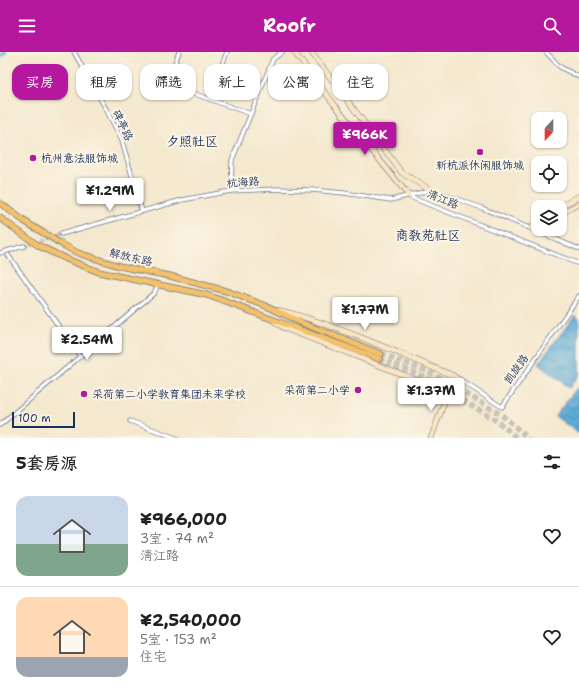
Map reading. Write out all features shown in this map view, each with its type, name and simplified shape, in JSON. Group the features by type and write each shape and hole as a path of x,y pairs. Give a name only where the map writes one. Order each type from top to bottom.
{"main road":[{"name":"清江路","path":"294,52 409,196"},
{"name":"清江路","path":"311,52 402,173 431,190"},
{"path":"567,203 579,196"},
{"name":"解放东路","path":"0,203 24,221 78,253 115,264 197,283 269,308 380,357 207,295 120,278 99,272 39,246 0,218"},
{"path":"567,211 579,204"},
{"name":"解放东路","path":"269,308 301,315 454,376"},
{"name":"解放东路","path":"266,316 284,328 447,392"},
{"path":"431,438 454,376"}],"street":[{"name":"碑亭路","path":"74,52 103,103 122,141 142,211"},
{"path":"179,52 166,84 204,97"},
{"path":"222,64 227,52"},
{"path":"231,190 232,160 273,59 282,52"},
{"path":"546,52 560,67 579,77"},
{"path":"212,100 251,114"},
{"name":"杭海路","path":"61,234 182,200 231,190 312,190 344,192 391,200 431,190"},
{"name":"清江路","path":"431,190 482,208 579,249"},
{"name":"清江路","path":"409,196 579,264"},
{"path":"0,253 24,246"},
{"path":"8,255 80,356"},
{"path":"0,424 154,293 158,285"},
{"name":"凯旋路","path":"454,376 502,407 579,296"},
{"path":"130,421 176,438"}],"water":[{"path":"575,315 579,318 579,374 569,388 538,364"},
{"path":"577,388 579,390 579,434 555,416"}],"waterway":[{"path":"0,57 5,52"}],"tunnel":[{"path":"24,246 61,234"},
{"path":"381,354 428,371 502,415 528,438"},
{"path":"379,359 423,376 497,421 517,438"}],"place":[{"name":"新杭派休闲服饰城","path":"480,152"},
{"name":"杭州意法服饰城","path":"33,158"},
{"name":"采荷第二小学","path":"358,390"},
{"name":"采荷第二小学教育集团未来学校","path":"84,394"}],"district":[{"name":"夕照社区","path":"192,141"},
{"name":"商教苑社区","path":"428,235"}]}
